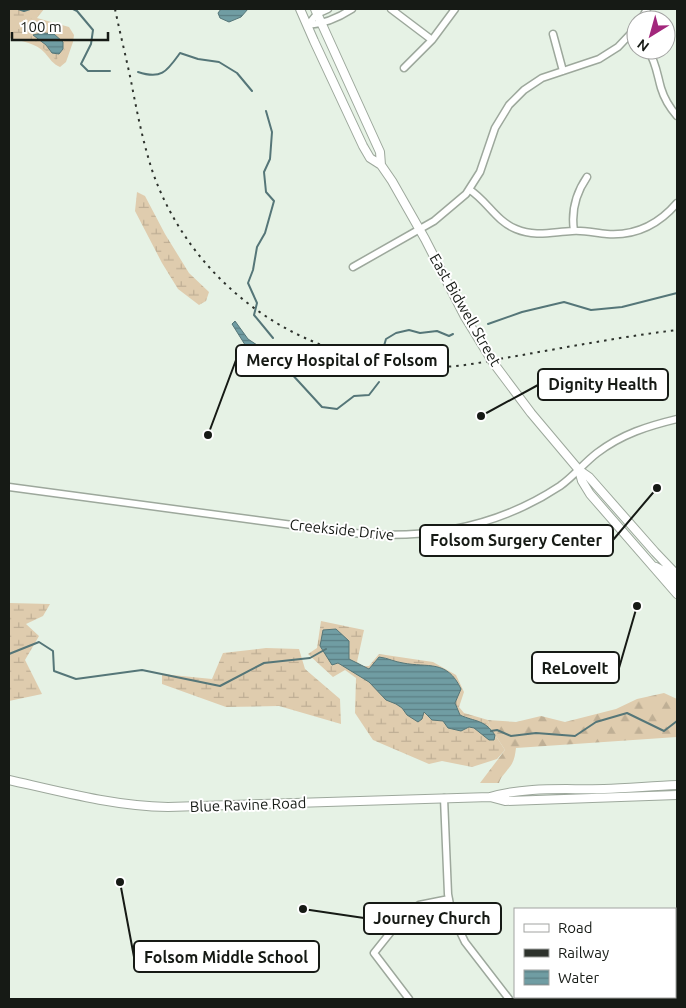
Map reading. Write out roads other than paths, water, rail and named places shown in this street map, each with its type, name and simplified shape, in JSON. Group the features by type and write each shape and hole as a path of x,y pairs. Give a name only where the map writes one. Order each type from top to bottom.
{"main road":[{"name":"East Bidwell Street","path":"300,9 363,146 370,158 382,165"},
{"name":"East Bidwell Street","path":"316,11 380,152 382,165 419,229 480,344 531,413 579,470 589,477 677,575"},
{"name":"East Bidwell Street","path":"579,470 582,481 590,494 677,594"},
{"path":"652,565 667,573 677,584"},
{"name":"Blue Ravine Road","path":"9,780 108,802 147,807 444,798 490,797 505,801 677,795"},
{"name":"Blue Ravine Road","path":"490,797 505,792 530,790 677,785"},
{"path":"523,800 526,796 554,794 563,789"}],"street":[{"path":"308,25 316,11 328,9"},
{"path":"308,25 322,24 352,9"},
{"path":"391,9 432,40"},
{"path":"404,68 432,40 455,9"},
{"path":"553,34 563,71"},
{"path":"353,267 444,215 470,190 480,172 495,128 509,105 533,84 563,71 579,68 599,59 626,42"},
{"path":"654,60 662,90 677,116"},
{"path":"574,231 573,221 576,201 587,177"},
{"path":"470,190 499,218 514,228 541,235 574,231 617,234 638,230 658,221 677,203"},
{"name":"Creekside Drive","path":"9,486 352,533 398,536 449,530 511,513 541,498 569,479 597,453 620,438 649,426 677,419"},
{"path":"444,798 449,899 452,915 460,933 509,999"},
{"path":"409,999 374,953 406,913 419,905 449,899"}],"water":[{"path":"221,9 248,9 241,17 229,22 220,18 218,13"},
{"path":"42,33 54,34 63,42 63,49 59,54 52,53 46,45 33,35"},
{"path":"235,321 248,339 260,347 256,352 247,348 232,324"},
{"path":"336,629 349,641 349,659 369,669 379,657 403,663 436,667 450,673 456,679 461,689 455,703 460,715 487,726 495,735 494,740 489,740 474,728 469,727 461,731 448,728 443,721 432,720 424,712 422,719 418,722 407,715 402,708 386,700 369,682 338,663 332,665 320,646 323,630"}],"waterway":[{"path":"18,9 24,11 30,9"},
{"path":"73,9 77,11 93,30 91,44 81,64 88,71 110,71"},
{"path":"138,72 153,75 163,72 180,53 198,59 219,62 237,73 252,91"},
{"path":"266,111 272,132 270,159 264,172 266,192 274,201 265,233 257,247 253,270 248,283 257,303 254,315 273,338"},
{"path":"488,324 522,312 564,302 591,310 622,307 677,293"},
{"path":"381,356 386,339 396,333 409,330 420,333 437,331 449,336 453,334"},
{"path":"278,359 322,407 337,409 354,396 369,395 379,382"},
{"path":"9,654 39,642 53,651 54,671 76,679 142,670 220,686 264,663 310,658 326,649"},
{"path":"491,731 497,730 511,736 536,733 575,736 596,722 627,713 664,731 677,721"}],"railway":[{"path":"115,9 143,139 153,173 164,200 194,249 212,271 255,309 279,325 337,352 373,364 410,368 468,364 677,330"}],"place":[{"name":"Dignity Health","path":"481,416"},
{"name":"Mercy Hospital of Folsom","path":"208,435"},
{"name":"Folsom Surgery Center","path":"657,488"},
{"name":"ReLoveIt","path":"637,606"},
{"name":"Folsom Middle School","path":"120,882"},
{"name":"Journey Church","path":"303,909"}]}
